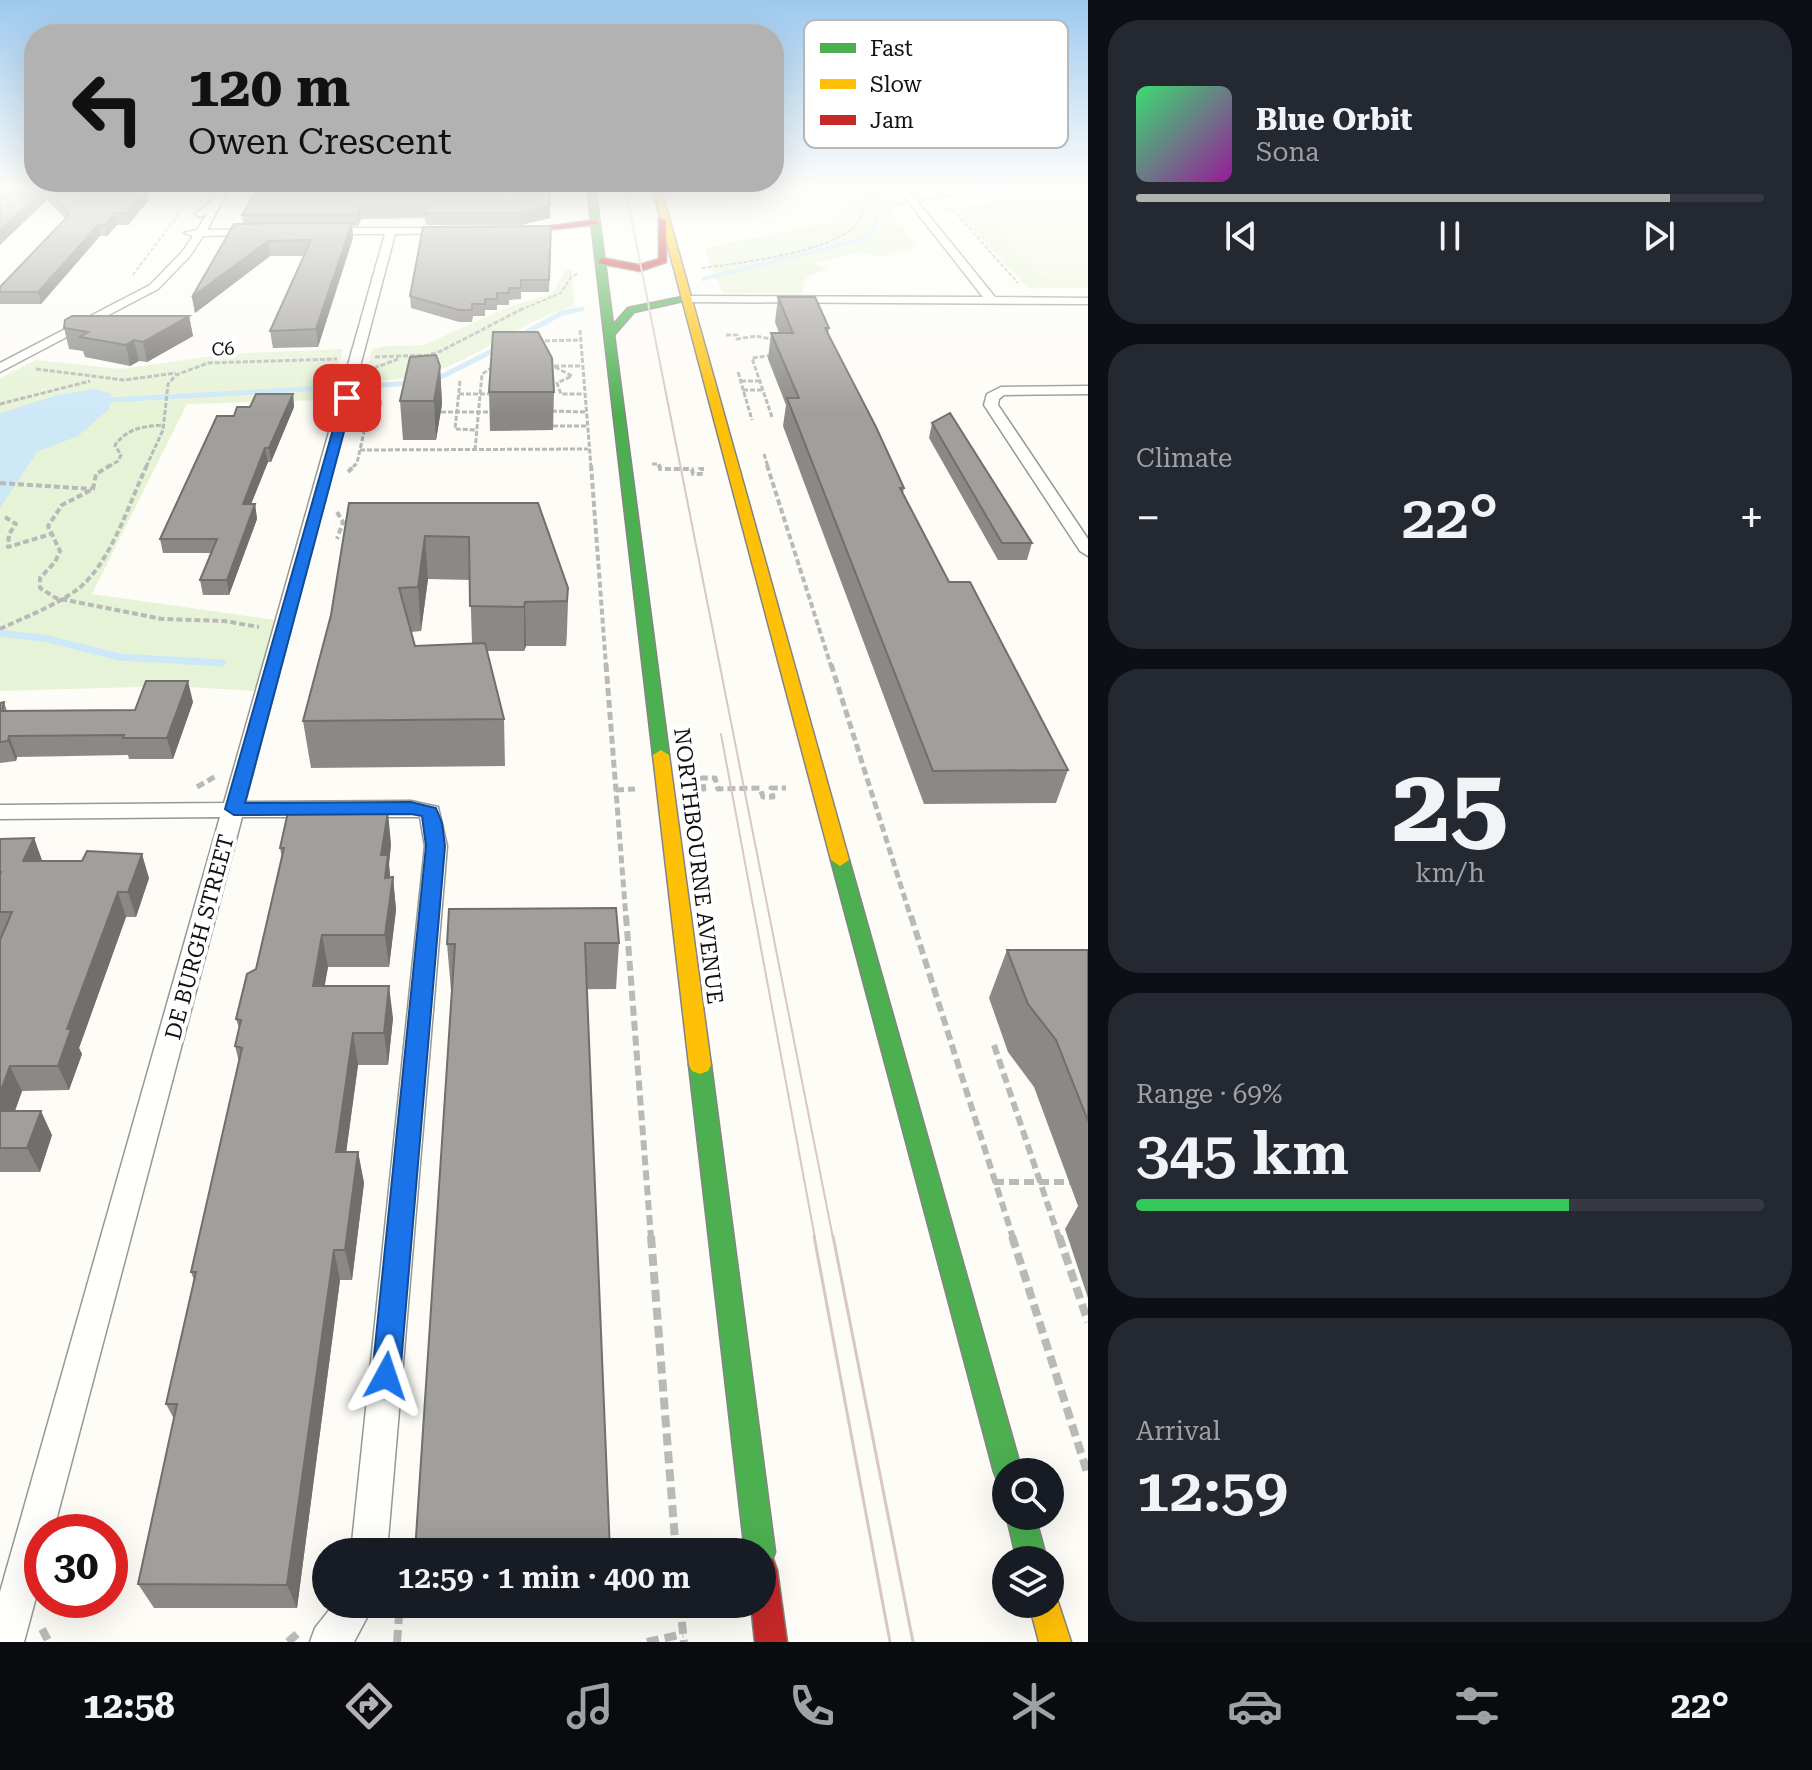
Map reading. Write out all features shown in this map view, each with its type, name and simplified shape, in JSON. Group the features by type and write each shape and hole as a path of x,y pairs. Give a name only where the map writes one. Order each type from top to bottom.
{"highway":[{"name":"NORTHBOURNE AVENUE","path":"601,263 758,1538"},
{"path":"610,263 640,268 655,263"},
{"path":"678,263 1004,1458"},
{"path":"611,333 620,327 626,312 631,310 690,307"},
{"path":"768,1618 771,1642"},
{"path":"1048,1618 1055,1642"}],"street":[{"path":"5,366 131,301 160,281 175,263"},
{"name":"DE BURGH STREET","path":"5,1642 234,809 356,396 356,358 382,263"},
{"path":"962,263 992,301"},
{"path":"690,307 746,302 1088,301"},
{"path":"1088,390 1001,391 992,397 991,405 1088,551"},
{"path":"0,812 411,808 430,812 436,846 370,1538"},
{"path":"329,1642 347,1618"}],"path":[{"path":"127,279 144,263"},
{"path":"697,269 738,263"},
{"path":"1000,263 1024,289"},
{"name":"C6","path":"168,387 184,370 225,362 407,357 441,351 532,304 561,293 571,277 578,273"},
{"path":"579,319 675,1538"},
{"path":"726,335 737,335 737,339 775,338 782,355 752,358 772,417"},
{"path":"536,341 581,340"},
{"path":"365,373 407,357"},
{"path":"545,361 572,376 557,383 561,394"},
{"path":"5,366 95,379 147,380 184,370"},
{"path":"475,450 482,374 495,366"},
{"path":"539,366 582,366"},
{"path":"0,404 95,379"},
{"path":"0,629 62,599 79,588 100,566 164,425 168,387 147,380"},
{"path":"460,381 455,429 477,430"},
{"path":"741,381 760,381"},
{"path":"743,390 763,390"},
{"path":"459,394 492,394"},
{"path":"551,394 584,394"},
{"path":"356,396 380,408 381,398"},
{"path":"344,477 357,463 360,450 356,396"},
{"path":"552,411 585,412"},
{"path":"441,412 491,412"},
{"path":"93,489 96,474 121,458 115,445 120,437 139,428 164,425"},
{"path":"553,426 586,426"},
{"path":"360,450 588,449"},
{"path":"764,454 1088,1475"},
{"path":"590,469 653,469 652,464 659,464 660,469 692,469 693,474 701,474 700,469 769,469"},
{"path":"0,483 93,489"},
{"path":"93,489 62,505 49,523 60,551 55,562 40,578 39,585 46,594 162,619 224,621 267,629"},
{"path":"337,539 343,522 336,511 339,500"},
{"path":"5,517 16,524 9,534 8,547 51,534"},
{"path":"616,790 704,789 702,778 715,778 718,789 760,788 763,797 773,797 771,788 870,787"},
{"path":"611,929 626,928"},
{"path":"994,1045 1088,1322"},
{"path":"994,1182 1088,1182"},
{"path":"397,1642 399,1618"},
{"path":"647,1642 683,1638 681,1618"}],"green space":[{"path":"710,263 816,263 828,270 806,279 803,293 722,293"},
{"path":"1004,263 1088,263 1088,288 1028,288"},
{"path":"1029,263 1088,263 1088,279 1045,279"},
{"path":"566,270 572,270 574,306 542,318 440,369 409,377 365,382 372,349 424,345 508,307 551,294"},
{"path":"343,349 328,400 187,404 92,594 275,620 255,691 172,686 0,691 0,378 36,360 121,369 226,354"}],"water":[{"path":"96,389 111,394 110,408 78,436 37,452 0,508 0,413 58,395"}],"building":[{"path":"23,263 64,263 38,292 0,292 0,287"},
{"path":"212,263 239,263 192,297"},
{"path":"301,263 339,263 316,329 270,331"},
{"path":"416,263 550,263 549,280 521,280 521,288 509,288 509,293 497,293 497,299 485,299 485,304 472,304 472,310 459,310 410,296"},
{"path":"778,297 815,297 829,328 825,328 904,488 900,488 949,582 970,582 1068,770 933,771 787,398 799,398 771,333 793,333"},
{"path":"72,316 189,316 143,342 134,340 126,345 80,337 88,332 64,328 65,320"},
{"path":"493,332 538,332 552,358 554,392 489,392"},
{"path":"436,355 440,366 434,401 400,401 410,357"},
{"path":"256,394 293,394 269,448 265,448 243,504 255,504 227,580 200,580 217,539 160,539 217,416 234,416 237,407 250,407"},
{"path":"950,413 1032,543 1002,543 932,423"},
{"path":"349,503 538,503 568,588 567,601 525,602 524,607 470,606 469,537 425,536 418,587 399,588 415,646 485,643 504,719 303,721 331,615"},
{"path":"146,681 188,681 167,738 123,738 124,735 9,736 8,741 0,742 0,703 4,702 2,711 135,710"},
{"path":"288,812 388,812 381,855 388,855 385,878 393,877 385,935 322,935 313,986 389,986 384,1033 353,1033 336,1152 358,1152 345,1250 334,1250 287,1585 138,1584 177,1404 166,1404 196,1272 191,1272 242,1048 235,1046 241,1020 236,1019 247,974 256,969 284,848 280,848"},
{"path":"34,838 23,861 82,861 87,851 142,854 128,892 118,892 67,1029 71,1029 58,1066 10,1066 0,1093 0,940 12,912 0,912 0,839"},
{"path":"616,908 619,943 585,943 609,1538 416,1538 455,944 447,944 449,909"},
{"path":"1007,950 1088,950 1088,1121 1056,1040 1028,1004"},
{"path":"0,1111 41,1111 27,1148 0,1148"}],"waterway":[{"path":"703,279 769,263"},
{"path":"516,338 562,313 582,309 576,310"},
{"path":"430,379 443,376 500,347"},
{"path":"110,400 416,383"},
{"path":"0,633 48,639 119,657 222,663"}],"tram line":[{"path":"640,263 833,1238"},
{"path":"721,734 815,1238"},
{"path":"814,1236 890,1642"},
{"path":"833,1236 913,1642"}],"traffic: fast":[{"path":"600,263 661,755"},
{"path":"611,333 631,310 687,299"},
{"path":"840,860 1004,1458"},
{"path":"700,1065 758,1538"},
{"path":"1024,1530 1028,1546"}],"traffic: slow":[{"path":"677,263 840,860"},
{"path":"661,755 700,1065"},
{"path":"1048,1618 1055,1642"}],"traffic: jam":[{"path":"610,263 640,268 655,263"},
{"path":"768,1618 771,1642"}],"route":[{"path":"347,398 234,809 411,808 430,812 433,823 436,846 386,1376"}]}
